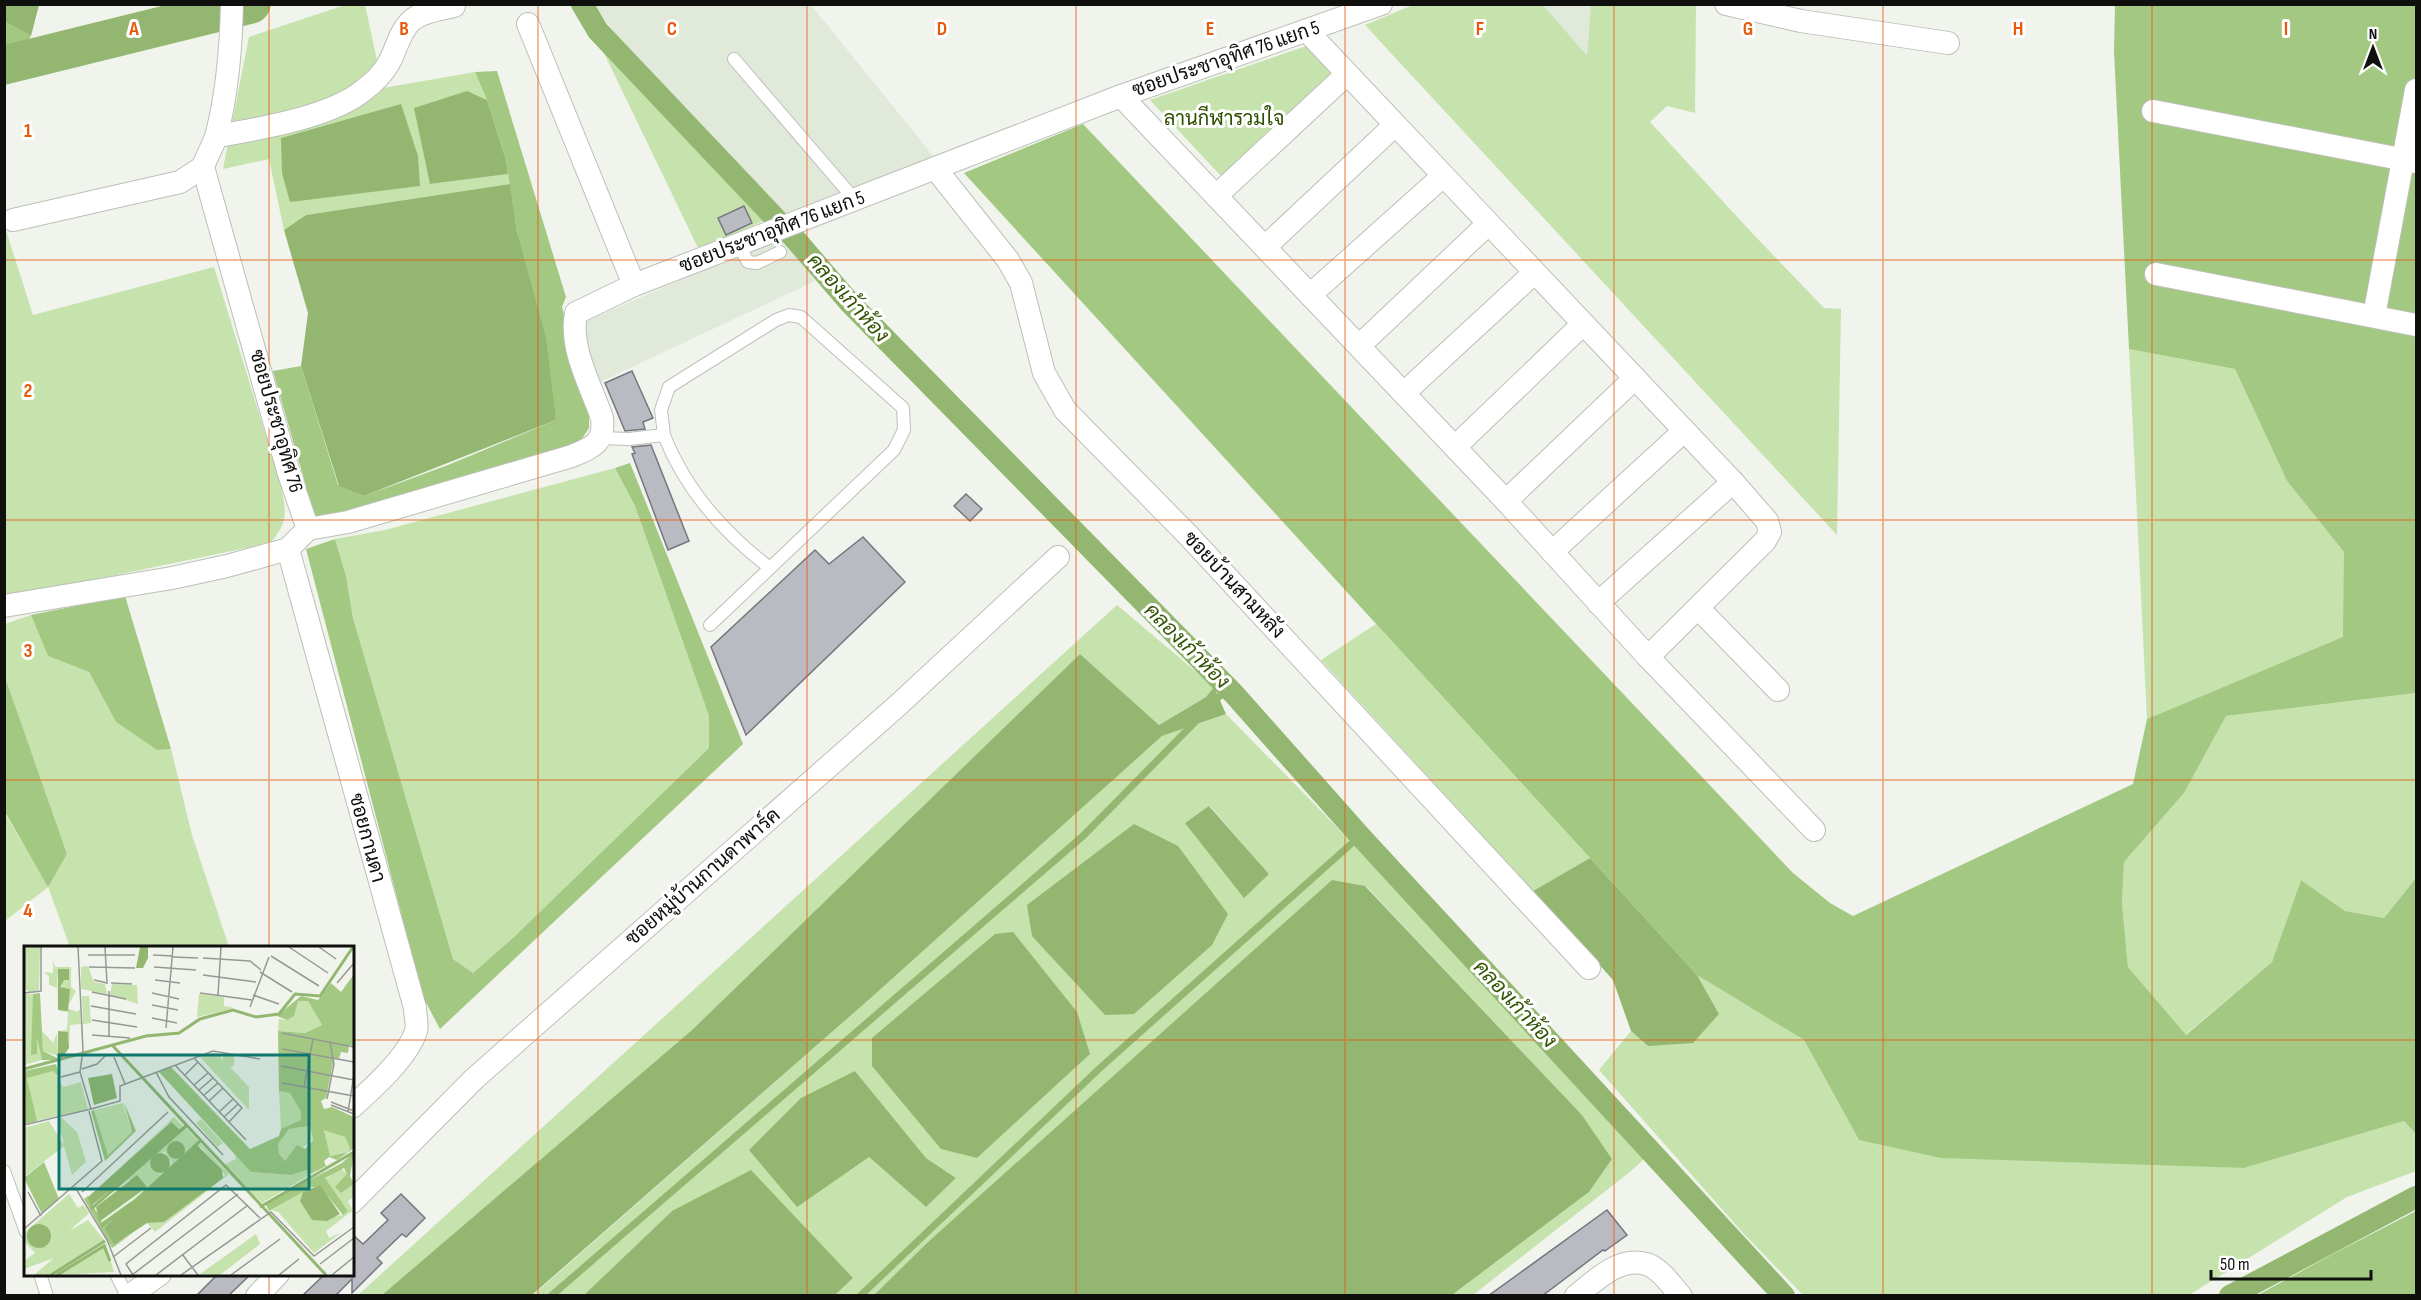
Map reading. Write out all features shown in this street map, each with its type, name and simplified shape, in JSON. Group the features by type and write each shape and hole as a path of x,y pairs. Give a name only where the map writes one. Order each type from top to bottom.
{"street":[{"path":"13,220 180,182 203,167 217,136 231,62 232,4"},
{"name":"ซอยประชาอุทิศ 76 แยก 5","path":"601,438 602,418 575,342 576,313 634,285 738,244 774,242 807,218 1121,96 1381,4"},
{"path":"1726,4 1801,21 1948,43"},
{"path":"217,136 271,127 338,105 364,90 387,66 411,21 426,13 454,6"},
{"path":"528,24 634,285"},
{"path":"1307,31 1394,126 1733,482 1767,521 1770,532 1765,541 1699,609 1648,657"},
{"path":"1216,196 1346,75"},
{"path":"2374,316 2410,160 2416,90"},
{"path":"1121,96 1506,501 1648,657 1814,830"},
{"path":"2152,111 2410,160"},
{"path":"1265,247 1394,126"},
{"name":"ซอยประชาอุทิศ 76","path":"203,167 289,474 308,529"},
{"name":"ซอยบ้านสามหลัง","path":"935,168 1008,260 1021,283 1044,373 1065,410 1186,534 1589,968"},
{"path":"1310,295 1443,176"},
{"path":"1359,346 1488,224"},
{"path":"1404,393 1534,273"},
{"path":"2156,274 2416,324"},
{"path":"1455,447 1583,324"},
{"path":"1506,501 1635,378"},
{"path":"1552,552 1684,431"},
{"path":"4,606 172,578 288,549 308,529 348,522 572,456 592,448 601,438"},
{"path":"1598,603 1733,482"},
{"name":"ซอยกานดา","path":"288,549 415,1008 417,1030 395,1065 356,1097"},
{"name":"ซอยหมู่บ้านกานดาพาร์ค","path":"354,1200 474,1079 897,706 1058,557"},
{"path":"1699,609 1778,690"},
{"path":"1576,1296 1614,1267 1632,1263 1647,1264 1660,1273 1681,1296"},
{"path":"256,1296 277,1276"},
{"path":"128,1296 158,1283"}],"lane":[{"path":"734,59 855,200"},
{"path":"710,625 770,568 894,450 904,430 903,408 801,317 789,315 776,320 669,387 661,410 664,435 675,462 706,507 740,545 770,568"},
{"path":"601,438 629,439 664,435"},
{"path":"4,1170 24,1226"},
{"path":"40,1276 47,1296"},
{"path":"117,1276 128,1296"}],"shaded area":[{"path":"4,5 39,5 31,36 5,22"},
{"path":"595,5 811,5 934,157 782,215 624,47"},
{"path":"1543,5 1591,5 1587,57"},
{"path":"2115,5 2416,5 2416,693 2226,716 2184,793 2124,862 2122,903 2128,967 2186,1035 2272,962 2301,880 2345,911 2384,918 2416,878 2416,1134 2404,1121 2244,1168 1941,1158 1859,1140 1804,1040 1697,975 964,173 1083,124 1793,873 1830,903 1853,916 2133,784 2147,719 2343,637 2344,552 2287,481 2235,369 2129,349 2114,52"},
{"path":"5,22 31,36 21,51 5,55"},
{"path":"497,71 566,297 562,307 589,412 589,428 576,448 330,520 315,518 273,371 301,366 338,485 364,496 448,465 556,420 517,232 506,160 487,100 475,72"},
{"path":"467,91 487,100 506,160 508,174 430,184 414,108"},
{"path":"401,104 418,156 420,186 290,202 282,173 281,138"},
{"path":"510,184 517,232 546,338 556,420 364,496 339,486 301,366 308,313 284,230 306,215"},
{"path":"783,235 815,281 600,382 580,324"},
{"path":"630,463 743,744 440,1029 423,997 306,549 335,539 346,576 353,618 453,959 473,973 514,937 709,748 709,716 635,506 615,468"},
{"path":"125,596 171,749 157,750 116,722 89,672 48,656 31,615"},
{"path":"1080,654 1159,725 1206,697 1214,687 1226,714 1162,736 873,996 532,1295 382,1295 692,1030"},
{"path":"5,677 67,854 48,887 5,812"},
{"path":"1209,806 1269,874 1244,898 1185,823"},
{"path":"1134,824 1178,846 1228,914 1212,945 1134,1014 1105,1015 1032,936 1027,905"},
{"path":"1590,858 1697,975 1719,1014 1693,1043 1648,1046 1631,1031 1613,980 1533,891"},
{"path":"1332,880 1365,886 1582,1115 1612,1159 1589,1192 1452,1295 874,1295 928,1242"},
{"path":"1013,932 1077,1012 1090,1054 977,1158 941,1149 872,1066 872,1038 995,934"},
{"path":"855,1071 926,1158 956,1178 926,1207 869,1157 797,1207 749,1150 801,1098"},
{"path":"751,1170 853,1278 835,1295 584,1295 672,1211"},
{"path":"2416,1211 2416,1295 2258,1295 2333,1254"}],"green space":[{"path":"345,5 365,5 383,88 475,72 487,100 466,91 430,184 508,174 510,184 306,215 284,230 269,159 223,169 249,37"},
{"path":"1413,5 1543,5 1587,56 1591,5 1696,5 1695,113 1667,106 1650,122 1824,308 1841,309 1837,535 1365,25"},
{"name":"ลานกีฬารวมใจ","path":"1312,44 1337,72 1222,177 1150,100"},
{"path":"603,51 612,55 772,217 699,250"},
{"path":"4,224 33,315 214,267 281,485 284,502 283,523 270,543 5,598"},
{"path":"2129,349 2235,369 2287,481 2344,552 2344,637 2147,719"},
{"path":"615,468 635,506 709,716 709,748 514,937 473,973 453,959 353,618 346,576 335,539 385,530"},
{"path":"1117,605 1214,687 1206,697 1159,725 1080,654 692,1030 382,1295 357,1296"},
{"path":"31,615 48,656 89,672 116,722 157,750 171,749 192,835 229,946 70,946 48,887 5,921 4,812 48,886 67,854 5,677 5,624"},
{"path":"1376,624 1590,858 1533,891 1321,660"},
{"path":"2416,693 2416,878 2384,918 2345,911 2301,880 2272,962 2185,1035 2128,967 2122,903 2124,862 2184,793 2226,716"},
{"path":"1226,714 1326,816 1645,1158 1473,1295 1452,1295 1589,1192 1612,1159 1582,1115 1366,886 928,1242 874,1295 835,1295 853,1278 672,1211 584,1295 532,1296 873,996 1162,736","holes":["1210,806 1269,874 1269,875 1185,823","1077,1012 1015,1121 977,1158","855,1071 926,1158 956,1178 926,1207 869,1157"]},
{"path":"1697,975 1804,1040 1859,1140 2108,1162 2244,1168 2404,1121 2416,1134 2416,1171 2347,1197 2189,1295 1803,1295 1744,1234 1599,1070 1631,1031 1648,1046 1719,1014"}],"building":[{"path":"744,206 752,223 726,235 718,218"},
{"path":"632,371 653,418 643,422 645,429 625,431 605,383"},
{"path":"651,445 689,541 668,550 632,454 635,453 632,447"},
{"path":"966,494 982,509 970,521 954,506"},
{"path":"863,537 905,582 746,735 711,647 815,550 829,564"},
{"path":"401,1194 425,1218 406,1237 402,1234 377,1258 382,1263 352,1293 352,1279 335,1296 302,1296 323,1276 354,1276 354,1236 363,1244 388,1220 381,1213"},
{"path":"1607,1210 1627,1235 1605,1251 1603,1250 1542,1296 1488,1296"},
{"path":"216,1276 249,1276 228,1296 196,1296"}],"waterway":[{"path":"4,65 251,4"},
{"name":"คลองเก้าห้อง","path":"582,4 598,31 795,239 850,303 1234,694 1360,836 1784,1296"},
{"path":"1212,704 1228,688"},
{"path":"551,1296 1083,836 1196,721"},
{"path":"860,1296 1101,1067 1360,836"},
{"path":"2230,1296 2416,1197"}]}
